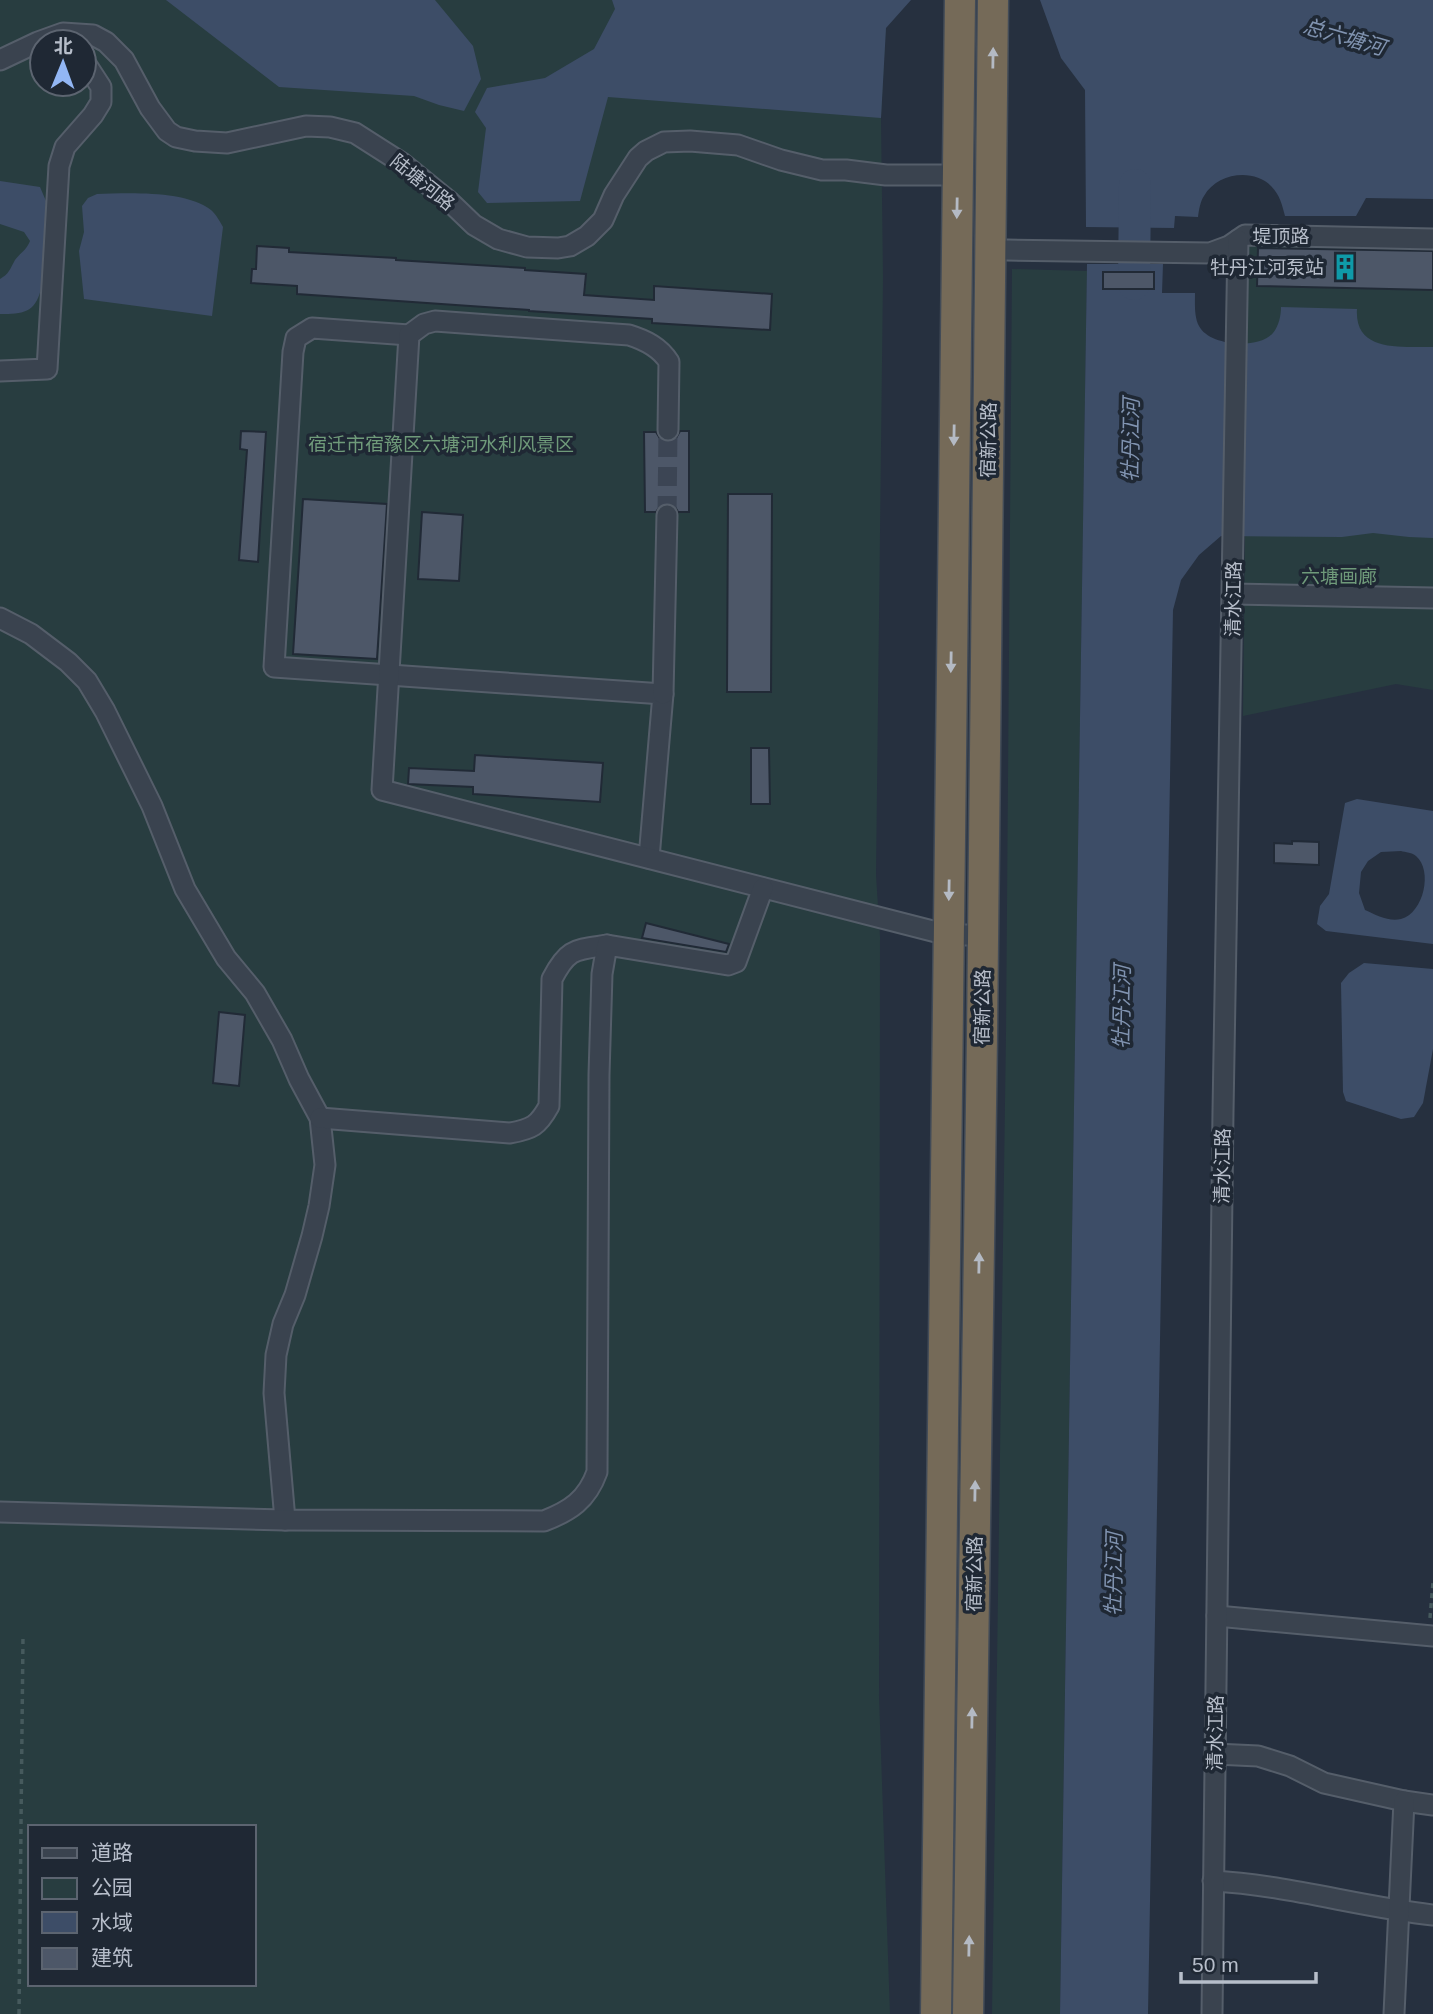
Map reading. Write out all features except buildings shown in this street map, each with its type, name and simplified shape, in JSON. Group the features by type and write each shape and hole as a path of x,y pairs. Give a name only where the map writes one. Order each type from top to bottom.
{"highway":[{"name":"宿新公路","path":"936,2014 960,0"},
{"name":"宿新公路","path":"968,2014 993,0"}],"street":[{"name":"陆塘河路","path":"98,38 106,41 124,60 150,108 167,131 176,137 227,143 306,126 330,127 355,134 402,163 450,202 474,226 498,239 527,247 570,246 587,236 604,220 614,195 638,158 664,142 738,145 781,160 822,170 886,175 958,175"},
{"name":"陆塘河路","path":"0,60 28,46"},
{"path":"0,371 47,369 58,166 65,147 93,116 101,102 101,87 98,82"},
{"name":"堤顶路","path":"1007,250 1210,253 1229,246 1245,235 1433,239"},
{"name":"清水江路","path":"1212,2014 1223,1112 1238,240"},
{"path":"663,694 274,667 292,352 296,338 312,328 409,335 424,324 435,321 640,338 663,353 668,362 668,430"},
{"path":"409,335 382,790 948,935 983,935"},
{"path":"649,858 663,694 667,514"},
{"path":"1233,594 1433,598"},
{"path":"0,618 50,648 87,681 105,711 152,806 185,889 226,958 254,993 282,1040 320,1118 326,1165 319,1206 276,1355 274,1393 285,1520"},
{"path":"320,1118 480,1132 510,1133 530,1129 541,1120 549,1106 552,979 559,965 574,950 607,945 728,965 736,962 763,888"},
{"path":"0,1512 285,1520 544,1521 575,1505 593,1485 597,1472 599,1075 602,974 607,945"},
{"path":"1217,1616 1431,1636"},
{"path":"1215,1754 1258,1756 1290,1766 1324,1783 1433,1805"},
{"path":"1394,2014 1404,1801"},
{"path":"1213,1881 1251,1883 1399,1912 1433,1915"}],"path":[{"path":"1431,1636 1433,1582"},
{"path":"19,2014 23,1636"}],"green space":[{"name":"宿迁市宿豫区六塘河水利风景区","path":"0,0 887,0 881,118 883,277 876,875 880,937 879,1696 890,2014 0,2014"},
{"name":"六塘画廊","path":"1248,243 1433,247 1433,690 1396,684 1243,716"},
{"path":"1012,269 1087,271 1060,2014 992,2014 1006,1033"}],"water":[{"path":"166,0 435,0 473,46 481,79 464,111 414,96 279,87"},
{"path":"612,0 911,0 886,28 881,118 608,97 580,201 487,203 478,192 486,128 475,112 487,88 545,78 594,49 615,9"},
{"name":"总六塘河","path":"1040,0 1433,0 1433,199 1366,198 1356,216 1285,216 1279,197 1271,186 1263,180 1245,175 1217,182 1204,196 1198,217 1175,216 1174,228 1086,227 1085,90 1061,58"},
{"path":"0,181 40,187 46,201 41,289 38,297 27,310 0,314 0,279 30,241 24,232 0,224"},
{"path":"140,193 172,196 200,204 213,212 223,227 212,316 84,299 79,251 84,232 82,206 88,198 97,194"},
{"path":"1087,264 1163,264 1162,293 1195,293 1199,326 1204,333 1223,341 1246,344 1266,338 1277,327 1281,307 1357,309 1358,324 1372,341 1395,346 1433,347 1433,538 1373,533 1342,537 1221,536 1199,555 1181,580 1173,610 1148,2014 1060,2014"},
{"path":"1357,799 1433,811 1433,944 1326,931 1317,924 1320,906 1329,894 1345,803","holes":["1403,851 1416,856 1424,871 1423,890 1415,909 1409,915 1396,920 1365,910 1359,893 1361,872 1368,861 1381,852"]},
{"path":"1364,963 1433,969 1433,1049 1423,1103 1414,1117 1401,1119 1346,1101 1343,1092 1341,983 1349,973"}],"waterway":[{"name":"牡丹江河","path":"1134,284 1135,185"}],"tunnel":[{"path":"667,515 668,430"}],"place":[{"name":"牡丹江河泵站","path":"1345,267"}]}
